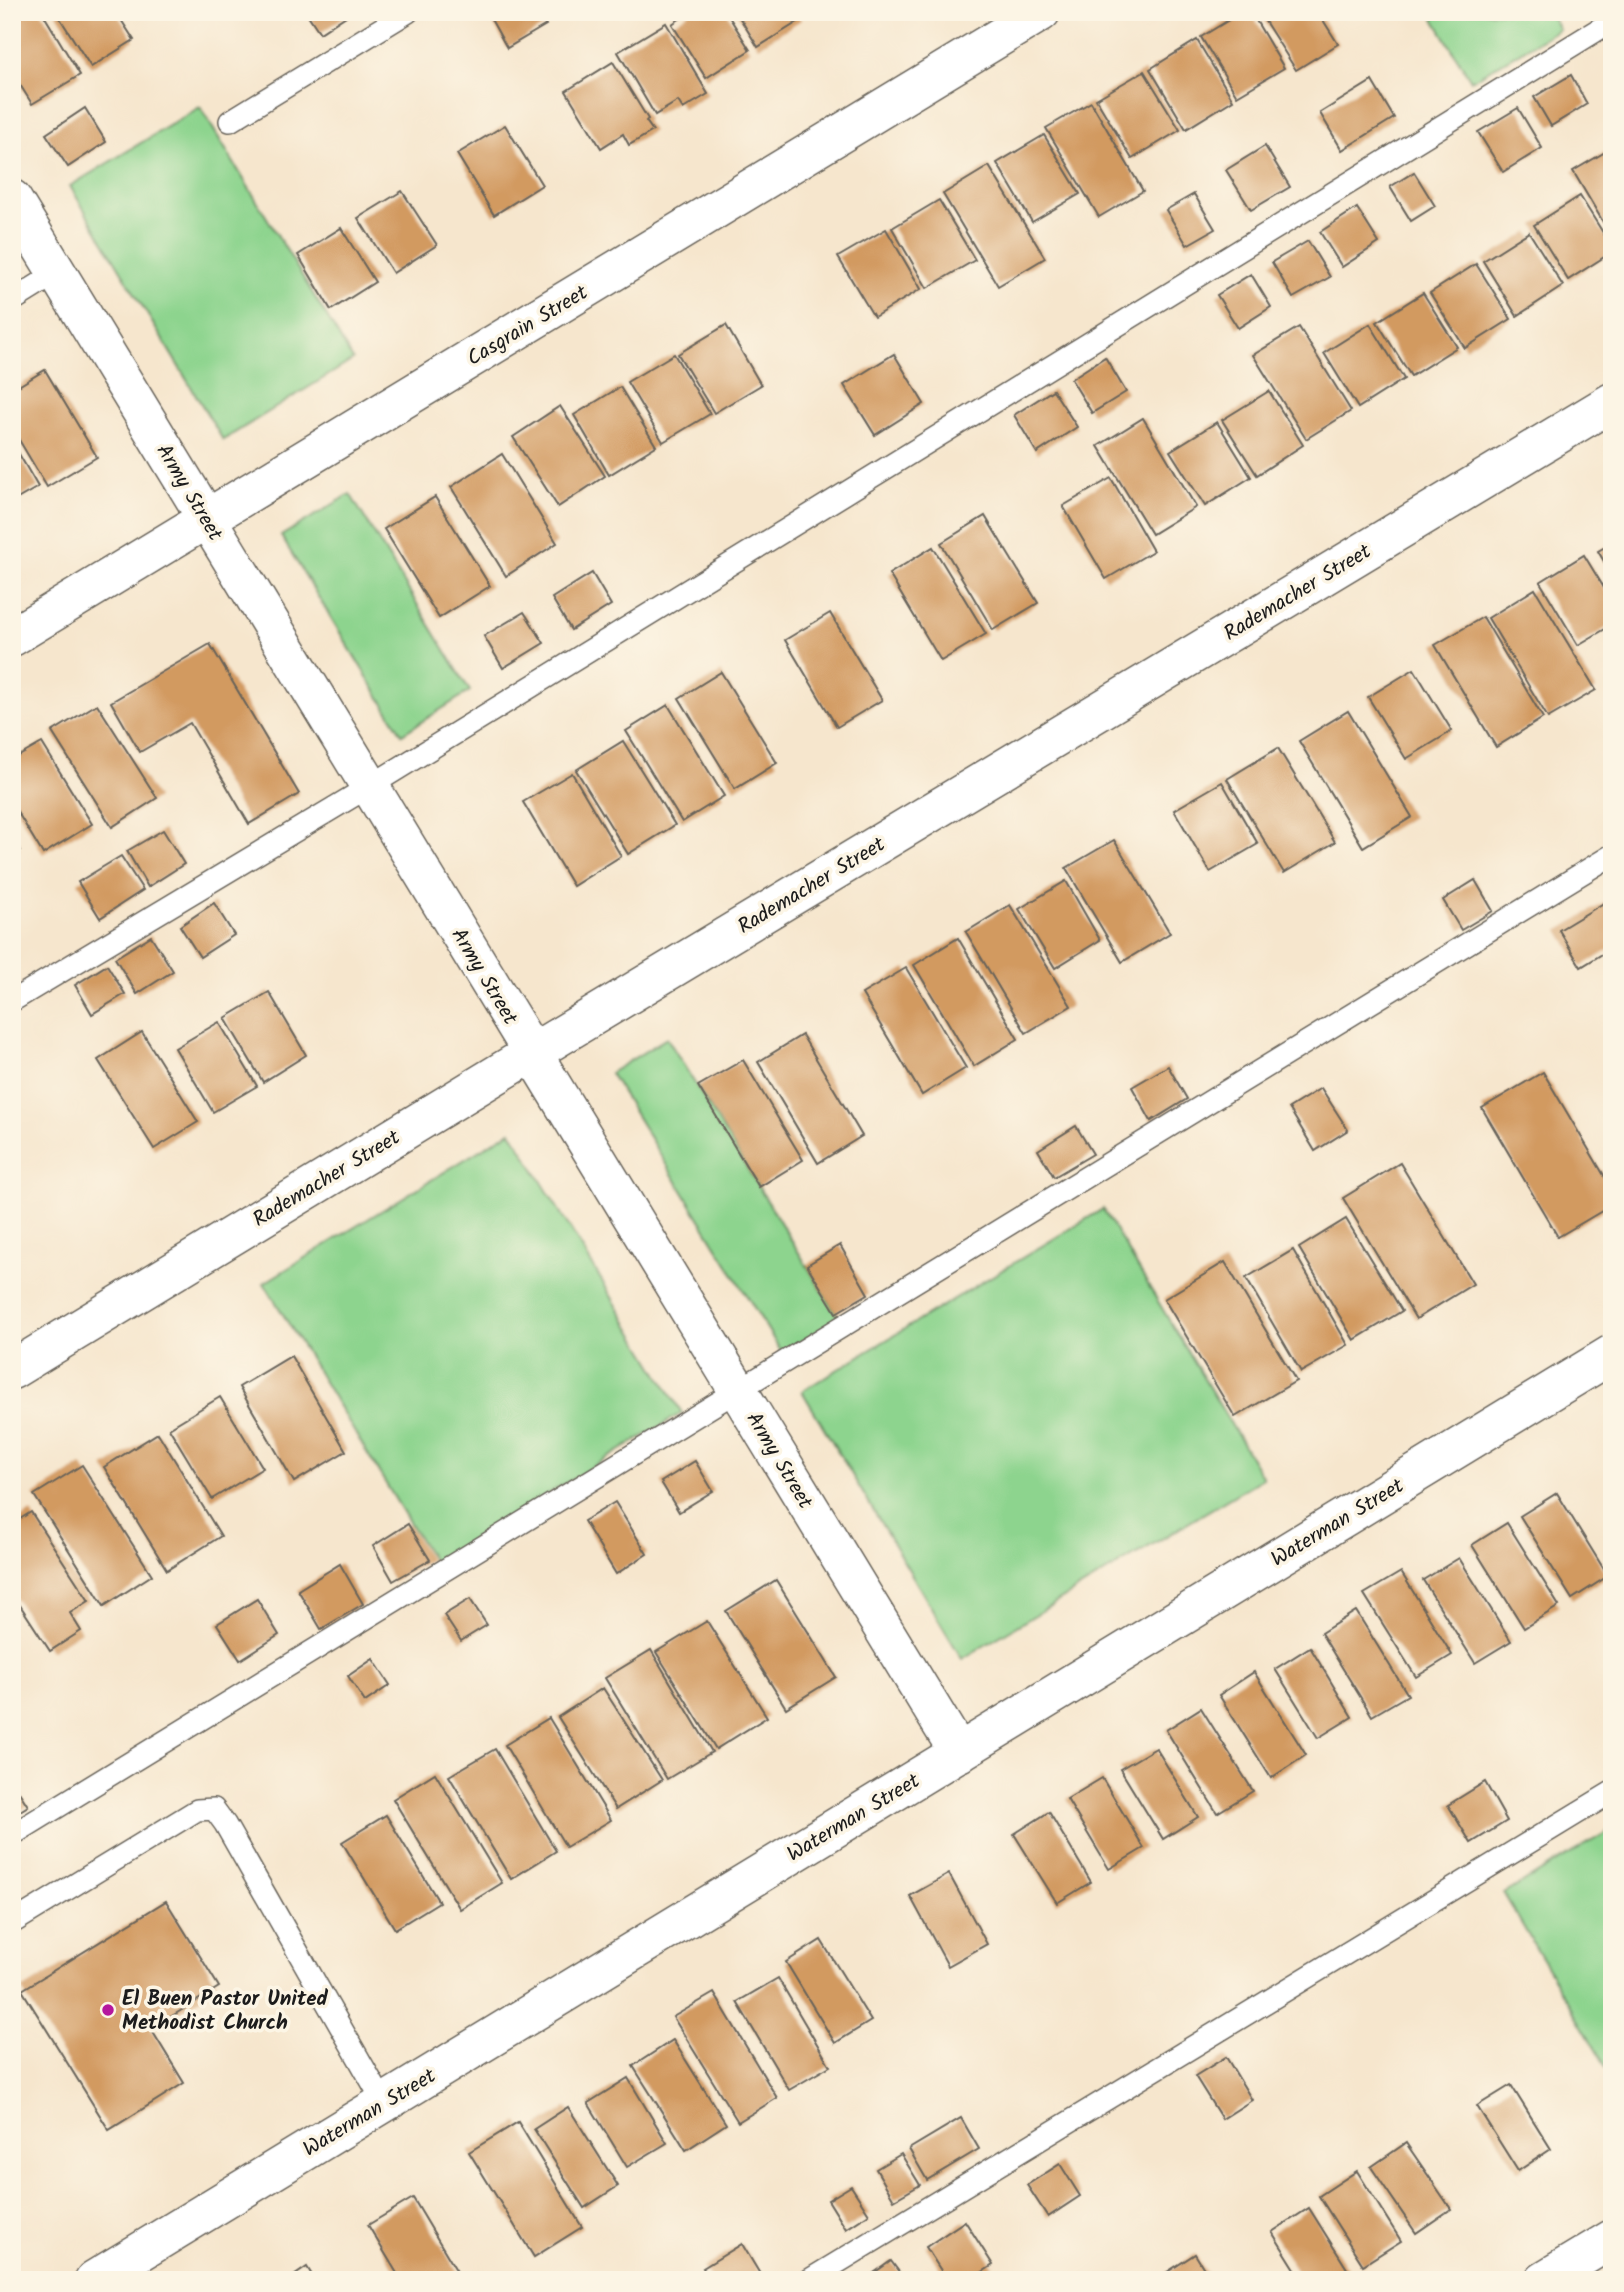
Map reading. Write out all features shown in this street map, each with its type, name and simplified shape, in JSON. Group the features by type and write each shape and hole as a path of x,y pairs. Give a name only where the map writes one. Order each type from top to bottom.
{"street":[{"name":"Casgrain Street","path":"12,637 1041,12"},
{"name":"Army Street","path":"12,199 959,1752"},
{"name":"Rademacher Street","path":"12,1370 1612,402"},
{"name":"Waterman Street","path":"94,2280 1612,1354"},
{"path":"1544,2280 1612,2239"}],"lane":[{"path":"230,121 408,12"},
{"path":"12,1001 370,786 1612,21"},
{"path":"12,301 58,273"},
{"path":"12,1835 1612,855"},
{"path":"809,2280 1612,1792"},
{"path":"12,1923 197,1810 214,1809 384,2103"}],"green space":[{"path":"1430,12 1549,12 1559,29 1471,81"},
{"path":"200,107 353,360 223,440 70,186"},
{"path":"350,494 470,691 402,734 281,536"},
{"path":"667,1038 839,1318 782,1353 610,1073"},
{"path":"511,1131 682,1413 434,1563 264,1283"},
{"path":"1103,1209 1263,1478 962,1659 802,1391"},
{"path":"1612,1829 1612,2077 1504,1894"}],"building":[{"path":"12,12 42,12 80,75 32,104 12,72"},
{"path":"56,12 116,12 134,40 91,67"},
{"path":"306,12 352,12 320,33"},
{"path":"487,12 538,12 546,25 507,48"},
{"path":"690,12 726,12 750,50 706,78 672,24"},
{"path":"736,12 796,12 801,20 758,47"},
{"path":"1242,12 1251,12 1284,68 1237,96 1201,37"},
{"path":"1259,12 1318,12 1338,44 1296,70"},
{"path":"666,23 708,94 683,109 678,101 655,115 618,52"},
{"path":"1197,40 1233,100 1186,129 1150,69"},
{"path":"613,62 653,131 629,145 623,134 601,148 566,91"},
{"path":"1144,71 1180,130 1132,159 1096,99"},
{"path":"1571,75 1587,104 1551,126 1534,97"},
{"path":"1372,81 1394,118 1342,150 1320,113"},
{"path":"1091,102 1143,191 1099,217 1046,128"},
{"path":"85,108 106,142 68,167 46,134"},
{"path":"1518,108 1542,148 1503,172 1478,132"},
{"path":"505,125 542,185 494,215 457,154"},
{"path":"1044,135 1080,194 1032,222 997,163"},
{"path":"1265,146 1290,187 1251,210 1226,170"},
{"path":"1612,148 1612,237 1573,171"},
{"path":"989,166 1045,258 998,286 943,194"},
{"path":"1414,172 1435,206 1411,221 1390,187"},
{"path":"402,191 437,245 393,273 358,218"},
{"path":"1194,194 1215,229 1187,245 1166,210"},
{"path":"1580,196 1612,247 1612,252 1568,280 1534,225"},
{"path":"939,200 975,260 927,288 892,228"},
{"path":"1357,208 1379,243 1342,267 1320,232"},
{"path":"341,228 375,282 331,310 298,255"},
{"path":"886,229 921,289 874,317 838,257"},
{"path":"1529,232 1563,286 1517,316 1483,261"},
{"path":"1308,241 1330,277 1293,298 1272,262"},
{"path":"1476,264 1511,319 1465,348 1430,293"},
{"path":"1251,274 1271,307 1238,328 1217,295"},
{"path":"1423,293 1457,347 1411,376 1377,322"},
{"path":"1370,324 1404,379 1358,408 1324,353"},
{"path":"726,325 761,385 714,413 678,354"},
{"path":"1299,327 1351,411 1306,439 1253,355"},
{"path":"674,354 710,414 663,442 627,382"},
{"path":"894,354 924,404 875,435 844,385"},
{"path":"1105,357 1126,392 1092,413 1071,379"},
{"path":"45,370 97,457 47,487 12,428 12,390"},
{"path":"620,387 656,446 609,475 574,415"},
{"path":"1053,390 1077,427 1037,453 1014,415"},
{"path":"1269,391 1303,445 1257,475 1222,420"},
{"path":"560,406 605,476 558,507 513,437"},
{"path":"1143,418 1196,507 1152,534 1098,446"},
{"path":"1217,422 1251,477 1205,506 1170,451"},
{"path":"12,442 38,487 12,502"},
{"path":"502,454 557,543 506,576 451,487"},
{"path":"1111,478 1153,551 1106,579 1063,506"},
{"path":"435,497 490,586 439,618 384,529"},
{"path":"985,516 1038,603 993,630 941,543"},
{"path":"1612,543 1612,575 1598,551"},
{"path":"933,547 986,634 941,661 889,574"},
{"path":"1584,555 1612,601 1612,625 1578,645 1540,582"},
{"path":"592,573 611,605 571,630 552,598"},
{"path":"1535,589 1596,690 1548,718 1488,618"},
{"path":"524,612 544,643 503,668 484,636"},
{"path":"830,613 882,700 837,727 785,640"},
{"path":"1483,617 1543,718 1496,747 1435,645"},
{"path":"210,644 299,794 249,824 190,723 140,752 111,702"},
{"path":"1414,669 1452,731 1406,759 1368,697"},
{"path":"721,672 777,763 735,789 679,698"},
{"path":"97,704 157,798 112,827 52,732"},
{"path":"668,705 724,796 682,822 626,731"},
{"path":"1348,711 1412,817 1363,847 1299,741"},
{"path":"623,741 675,825 628,854 576,770"},
{"path":"42,743 92,824 43,854 12,803 12,760"},
{"path":"1278,748 1335,842 1284,873 1227,779"},
{"path":"572,773 621,856 573,886 523,802"},
{"path":"1222,782 1258,844 1210,872 1174,810"},
{"path":"163,830 184,864 148,887 127,851"},
{"path":"12,837 20,850 12,855"},
{"path":"1114,840 1170,933 1122,962 1066,868"},
{"path":"121,856 143,890 100,918 78,882"},
{"path":"1475,880 1493,911 1461,930 1443,900"},
{"path":"1066,881 1100,940 1055,968 1019,909"},
{"path":"1612,898 1612,948 1581,967 1559,930"},
{"path":"214,903 234,935 200,957 180,926"},
{"path":"1010,905 1071,1006 1026,1033 966,932"},
{"path":"151,936 173,971 137,994 115,958"},
{"path":"958,938 1018,1039 974,1066 914,965"},
{"path":"107,965 125,994 92,1014 75,985"},
{"path":"906,968 966,1068 922,1095 862,994"},
{"path":"269,992 306,1055 263,1082 225,1018"},
{"path":"219,1022 257,1086 213,1112 175,1048"},
{"path":"142,1032 198,1122 154,1149 98,1060"},
{"path":"802,1035 862,1136 818,1163 758,1062"},
{"path":"743,1060 803,1160 759,1187 698,1086"},
{"path":"1168,1066 1187,1099 1151,1121 1132,1087"},
{"path":"1543,1072 1612,1189 1612,1205 1558,1237 1482,1108"},
{"path":"1321,1088 1348,1130 1315,1151 1289,1108"},
{"path":"1076,1126 1093,1154 1054,1177 1038,1150"},
{"path":"1400,1163 1473,1284 1416,1319 1343,1198"},
{"path":"1346,1219 1402,1311 1354,1340 1299,1248"},
{"path":"840,1245 868,1294 836,1313 807,1265"},
{"path":"1293,1250 1348,1345 1301,1372 1246,1278"},
{"path":"1225,1262 1296,1381 1235,1417 1164,1299"},
{"path":"291,1356 346,1451 294,1482 239,1387"},
{"path":"220,1397 263,1468 212,1499 169,1428"},
{"path":"158,1433 221,1536 167,1570 104,1467"},
{"path":"695,1461 713,1491 679,1512 661,1482"},
{"path":"82,1465 152,1575 104,1606 34,1495"},
{"path":"1557,1493 1608,1576 1572,1599 1520,1516"},
{"path":"615,1502 647,1554 616,1574 584,1521"},
{"path":"31,1512 89,1601 70,1613 81,1631 50,1651 12,1593 12,1524"},
{"path":"1507,1523 1559,1606 1524,1628 1472,1545"},
{"path":"408,1524 430,1560 393,1581 373,1546"},
{"path":"1459,1558 1511,1641 1475,1663 1423,1580"},
{"path":"340,1564 363,1604 321,1629 298,1590"},
{"path":"1401,1572 1452,1655 1416,1677 1364,1594"},
{"path":"776,1580 836,1677 786,1708 726,1611"},
{"path":"257,1599 279,1635 240,1660 217,1624"},
{"path":"470,1599 487,1625 461,1641 444,1615"},
{"path":"1356,1611 1408,1695 1372,1716 1321,1633"},
{"path":"707,1621 767,1717 716,1749 656,1652"},
{"path":"1310,1647 1352,1717 1318,1738 1275,1669"},
{"path":"651,1650 712,1752 667,1779 605,1678"},
{"path":"373,1659 390,1685 365,1702 348,1676"},
{"path":"1254,1672 1306,1755 1271,1778 1219,1695"},
{"path":"603,1688 662,1780 616,1809 558,1717"},
{"path":"1201,1708 1253,1791 1217,1813 1166,1730"},
{"path":"549,1718 611,1820 566,1847 505,1745"},
{"path":"1156,1748 1198,1817 1163,1839 1120,1769"},
{"path":"495,1749 556,1851 511,1879 449,1776"},
{"path":"435,1773 502,1883 460,1909 393,1799"},
{"path":"1102,1778 1144,1848 1109,1869 1067,1799"},
{"path":"12,1781 28,1806 12,1816"},
{"path":"1485,1782 1507,1821 1471,1843 1448,1805"},
{"path":"1049,1812 1091,1882 1057,1903 1014,1834"},
{"path":"386,1815 439,1902 395,1929 342,1842"},
{"path":"949,1874 987,1944 948,1966 910,1896"},
{"name":"El Buen Pastor United Methodist Church","path":"166,1901 219,1987 151,2029 184,2083 109,2130 22,1990"},
{"path":"821,1940 871,2021 835,2043 786,1962"},
{"path":"778,1978 830,2066 789,2090 737,2002"},
{"path":"714,1993 777,2098 738,2122 673,2017"},
{"path":"673,2040 726,2124 686,2150 633,2066"},
{"path":"1226,2057 1252,2100 1222,2119 1195,2076"},
{"path":"628,2078 667,2143 627,2167 588,2103"},
{"path":"1511,2085 1551,2149 1518,2171 1477,2106"},
{"path":"568,2107 618,2186 584,2208 534,2129"},
{"path":"961,2118 979,2149 927,2180 909,2149"},
{"path":"518,2122 582,2227 534,2257 469,2152"},
{"path":"1406,2143 1451,2209 1416,2233 1371,2167"},
{"path":"901,2154 920,2185 894,2200 876,2169"},
{"path":"1060,2164 1080,2196 1048,2217 1027,2185"},
{"path":"1357,2171 1401,2241 1363,2265 1319,2196"},
{"path":"851,2186 869,2214 846,2229 828,2200"},
{"path":"413,2198 462,2280 401,2280 368,2225"},
{"path":"1309,2208 1349,2272 1336,2280 1302,2280 1272,2232"},
{"path":"965,2221 993,2265 970,2280 947,2280 926,2247"},
{"path":"742,2244 763,2279 711,2280 703,2268"},
{"path":"1195,2254 1211,2280 1155,2280"},
{"path":"891,2261 905,2280 864,2280"},
{"path":"307,2267 315,2280 288,2280"}],"place":[{"name":"El Buen Pastor United Methodist Church","path":"108,2010"}]}
